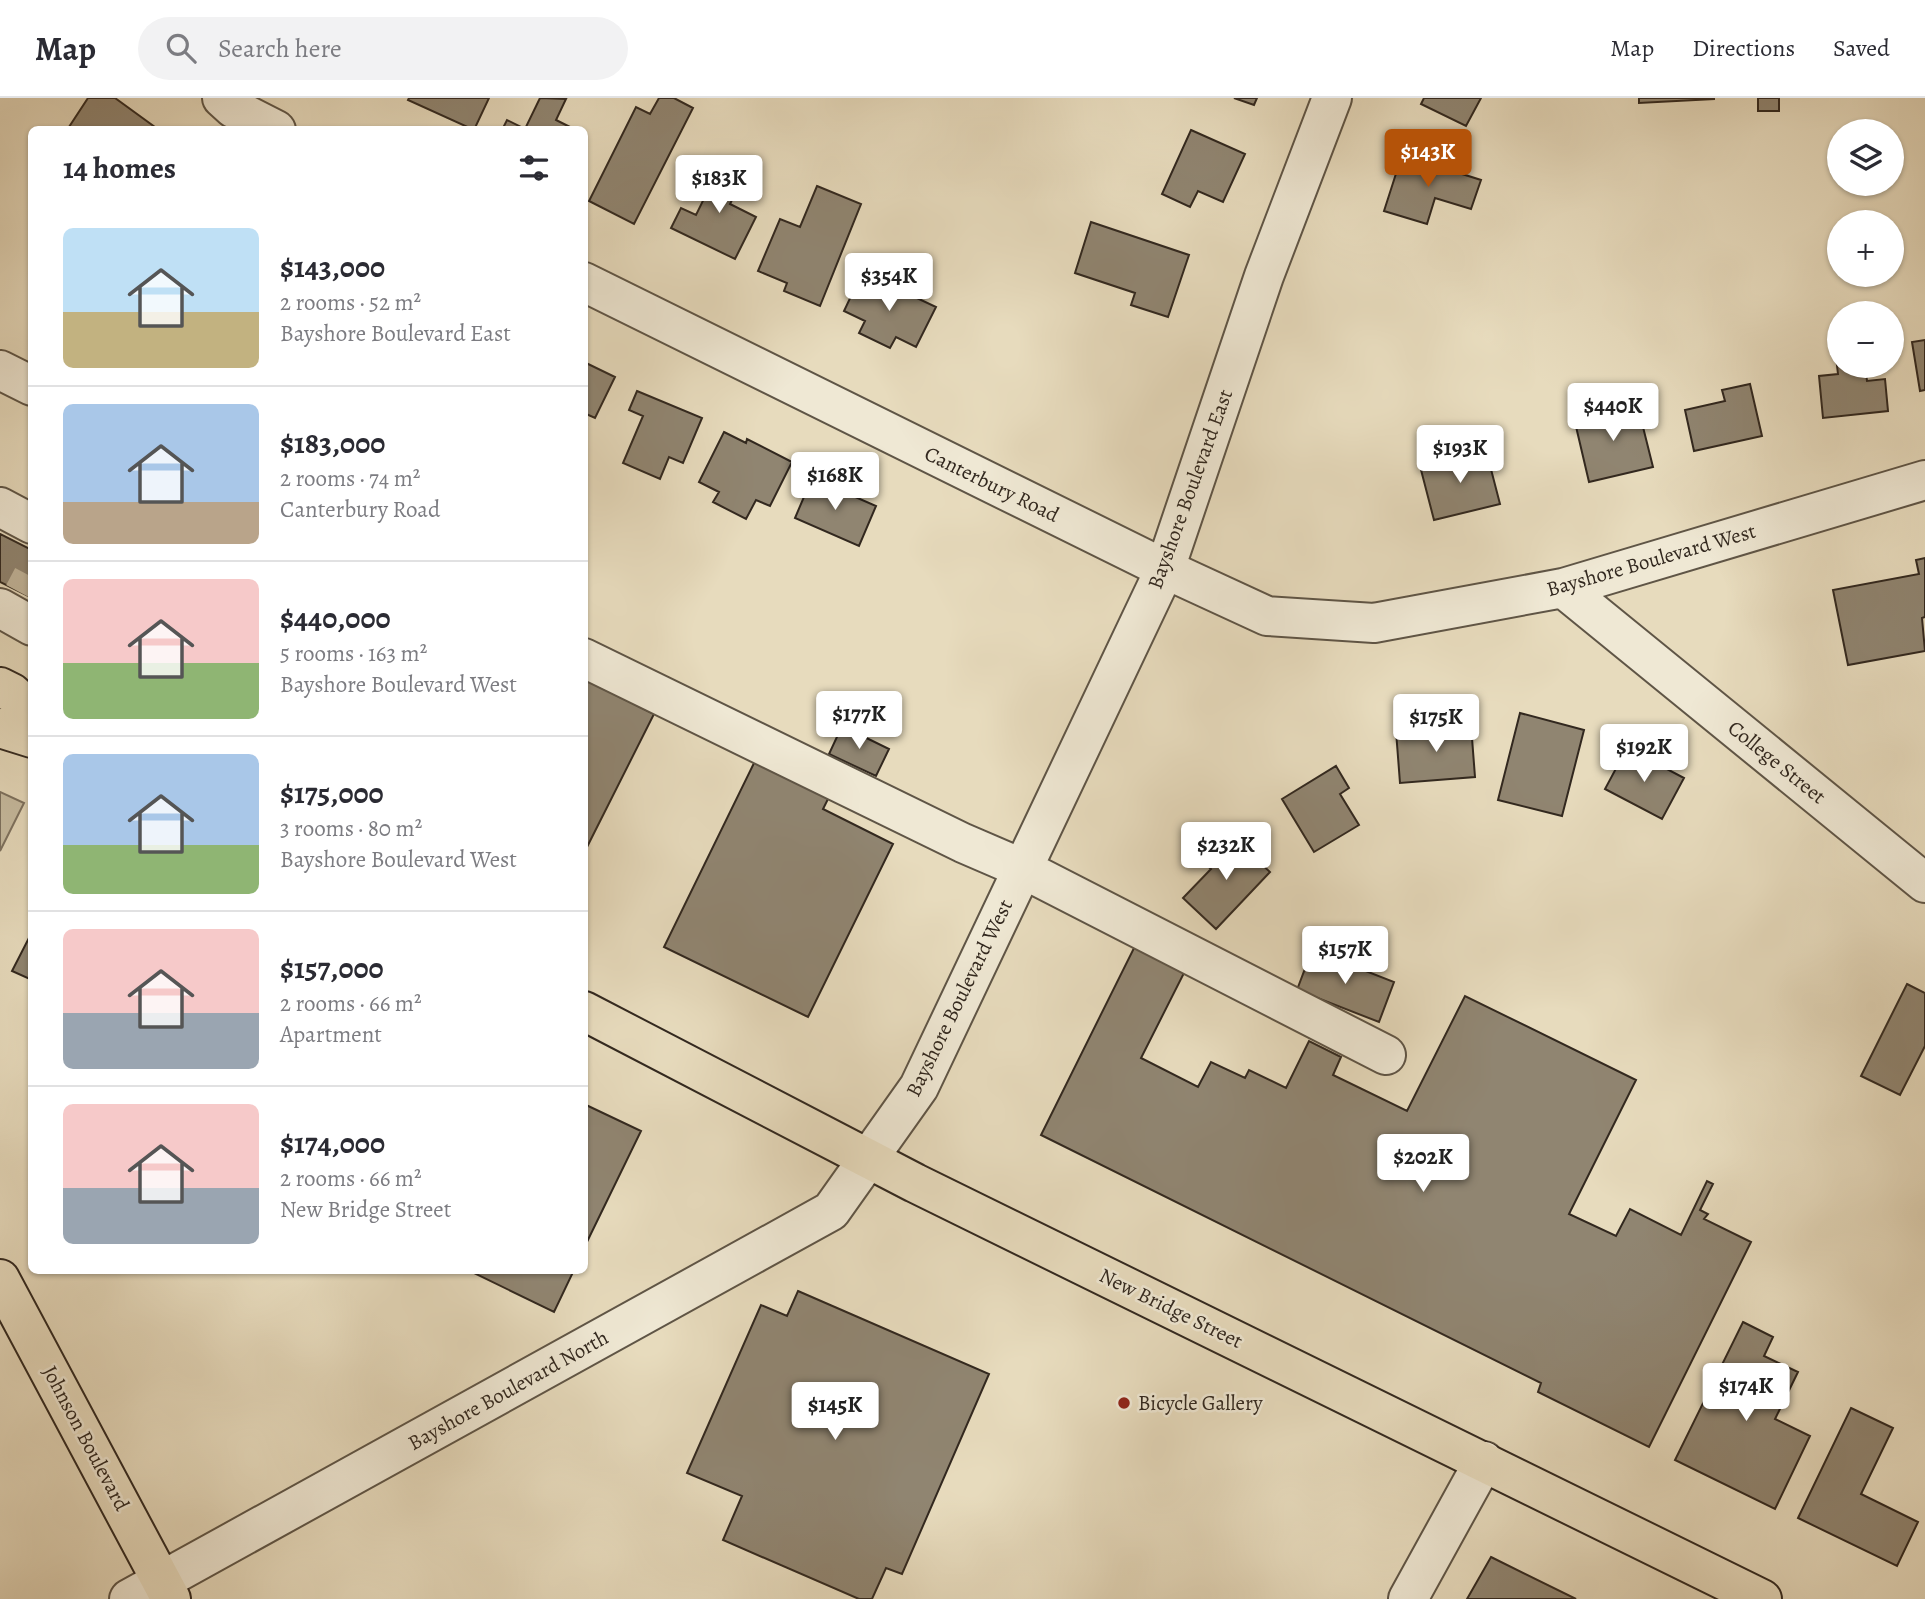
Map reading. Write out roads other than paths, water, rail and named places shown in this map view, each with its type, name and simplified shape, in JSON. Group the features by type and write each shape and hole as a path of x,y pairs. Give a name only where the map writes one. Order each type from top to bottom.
{"main road":[{"path":"0,687 12,693 28,707"},
{"path":"0,728 28,737"},
{"name":"New Bridge Street","path":"588,1013 869,1159 1762,1599"},
{"name":"Johnson Boulevard","path":"0,1279 167,1590"}],"street":[{"path":"222,98 233,108 268,126"},
{"name":"Bayshore Boulevard East","path":"1021,869 1165,569 1264,276 1332,98"},
{"name":"Canterbury Road","path":"588,284 1267,617 1374,623"},
{"path":"0,370 28,384"},
{"name":"Bayshore Boulevard West","path":"1374,623 1563,587 1925,480"},
{"name":"College Street","path":"1563,587 1925,883"},
{"path":"588,659 1021,869 1386,1055"},
{"name":"Bayshore Boulevard West","path":"869,1159 919,1087 1021,869"},
{"name":"Bayshore Boulevard North","path":"130,1599 167,1590 831,1211 869,1159"},
{"path":"1408,1599 1484,1461"}],"tunnel":[{"path":"23,594 28,585"}],"place":[{"name":"Bicycle Gallery","path":"1124,1403"}]}
